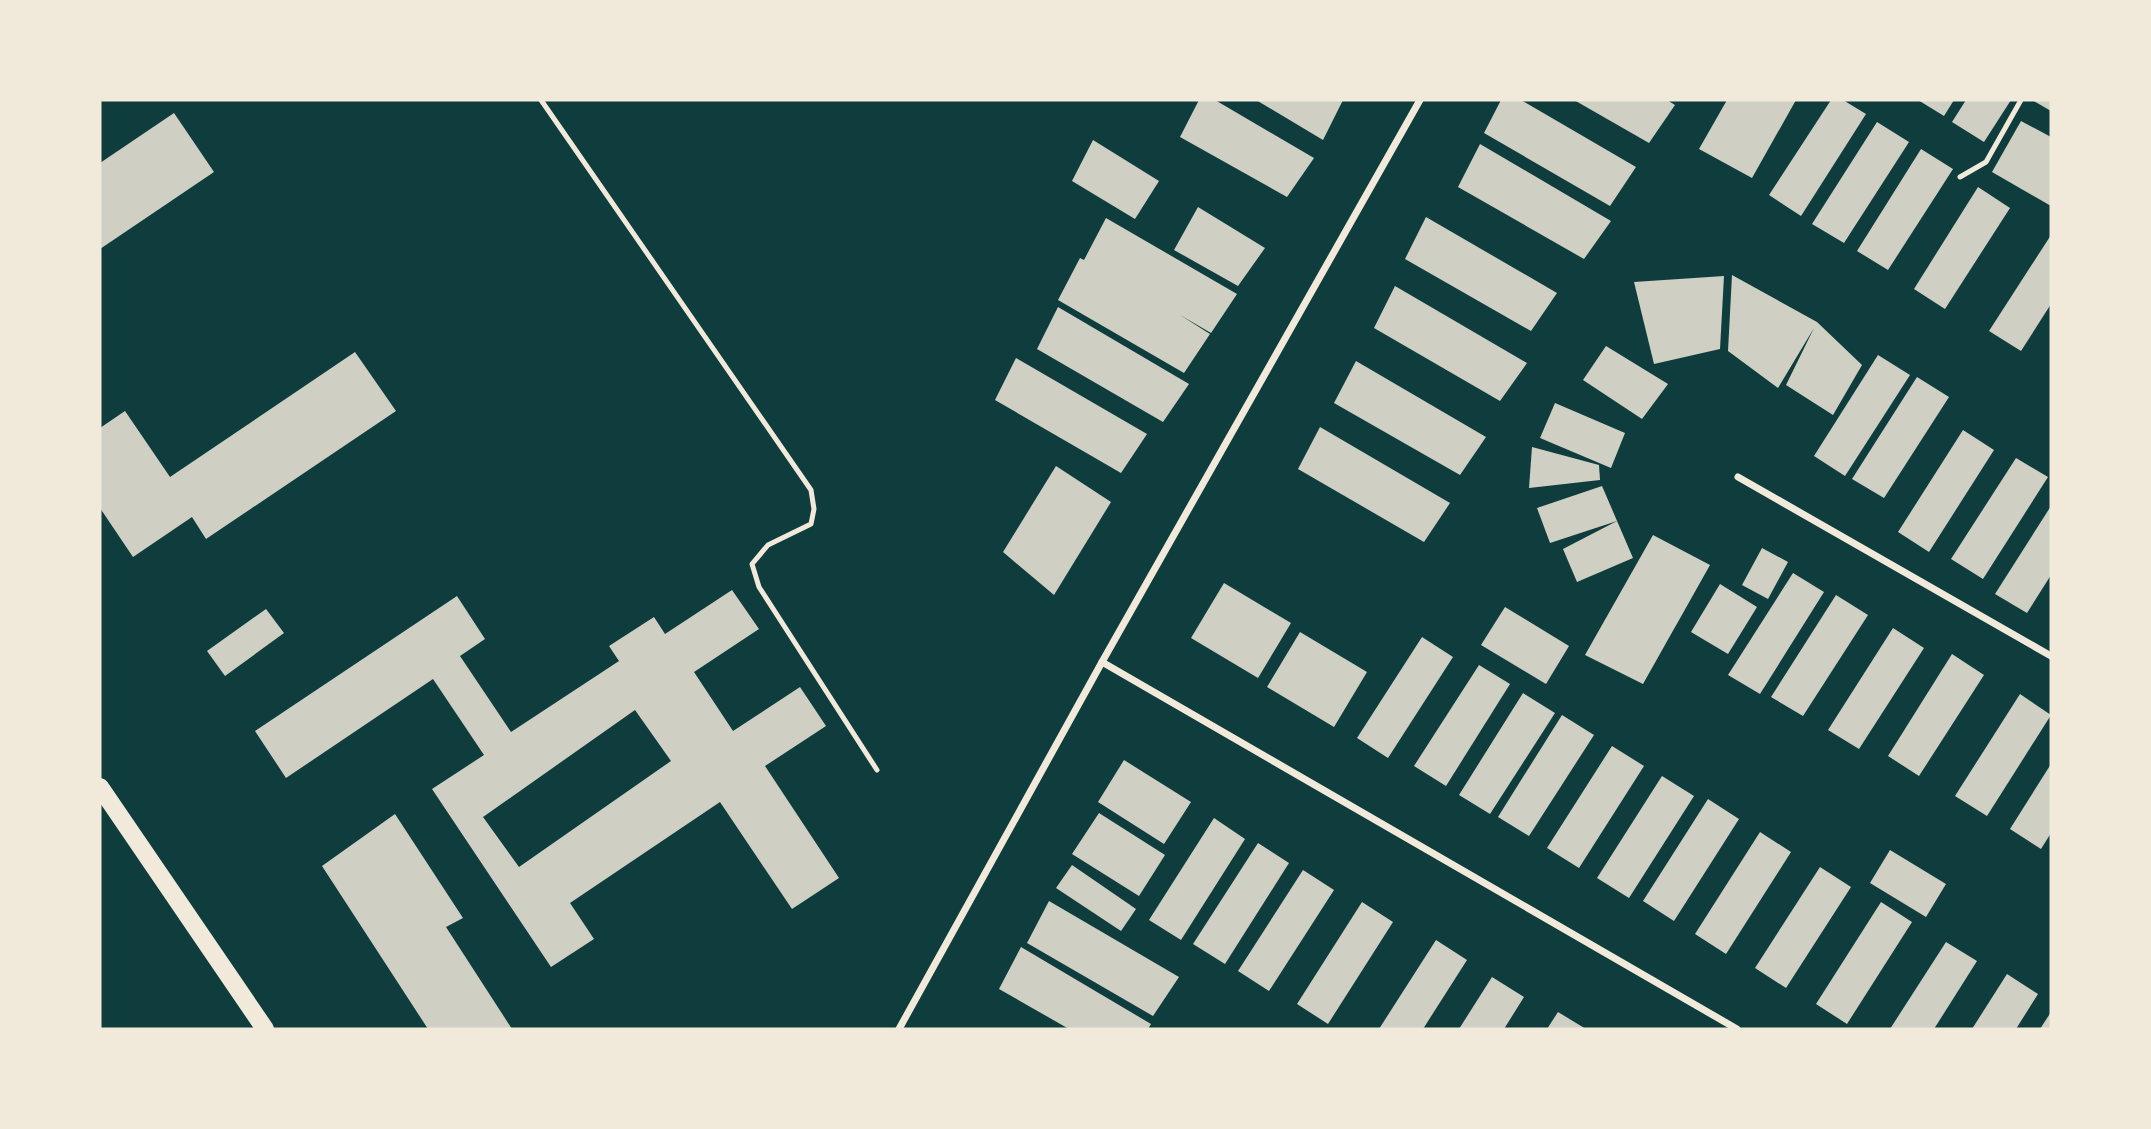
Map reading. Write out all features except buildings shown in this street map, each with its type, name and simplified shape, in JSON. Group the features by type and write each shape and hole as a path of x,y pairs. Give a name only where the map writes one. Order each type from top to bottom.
{"main road":[{"path":"100,787 265,1029"}],"street":[{"path":"899,1029 1102,662 1420,100"},
{"path":"1738,477 2051,656"},
{"path":"1102,662 1737,1029"}],"lane":[{"path":"541,100 811,489 814,509 811,524 768,545 752,564 759,587 877,770"},
{"path":"1960,177 1986,162 2021,100"}]}
